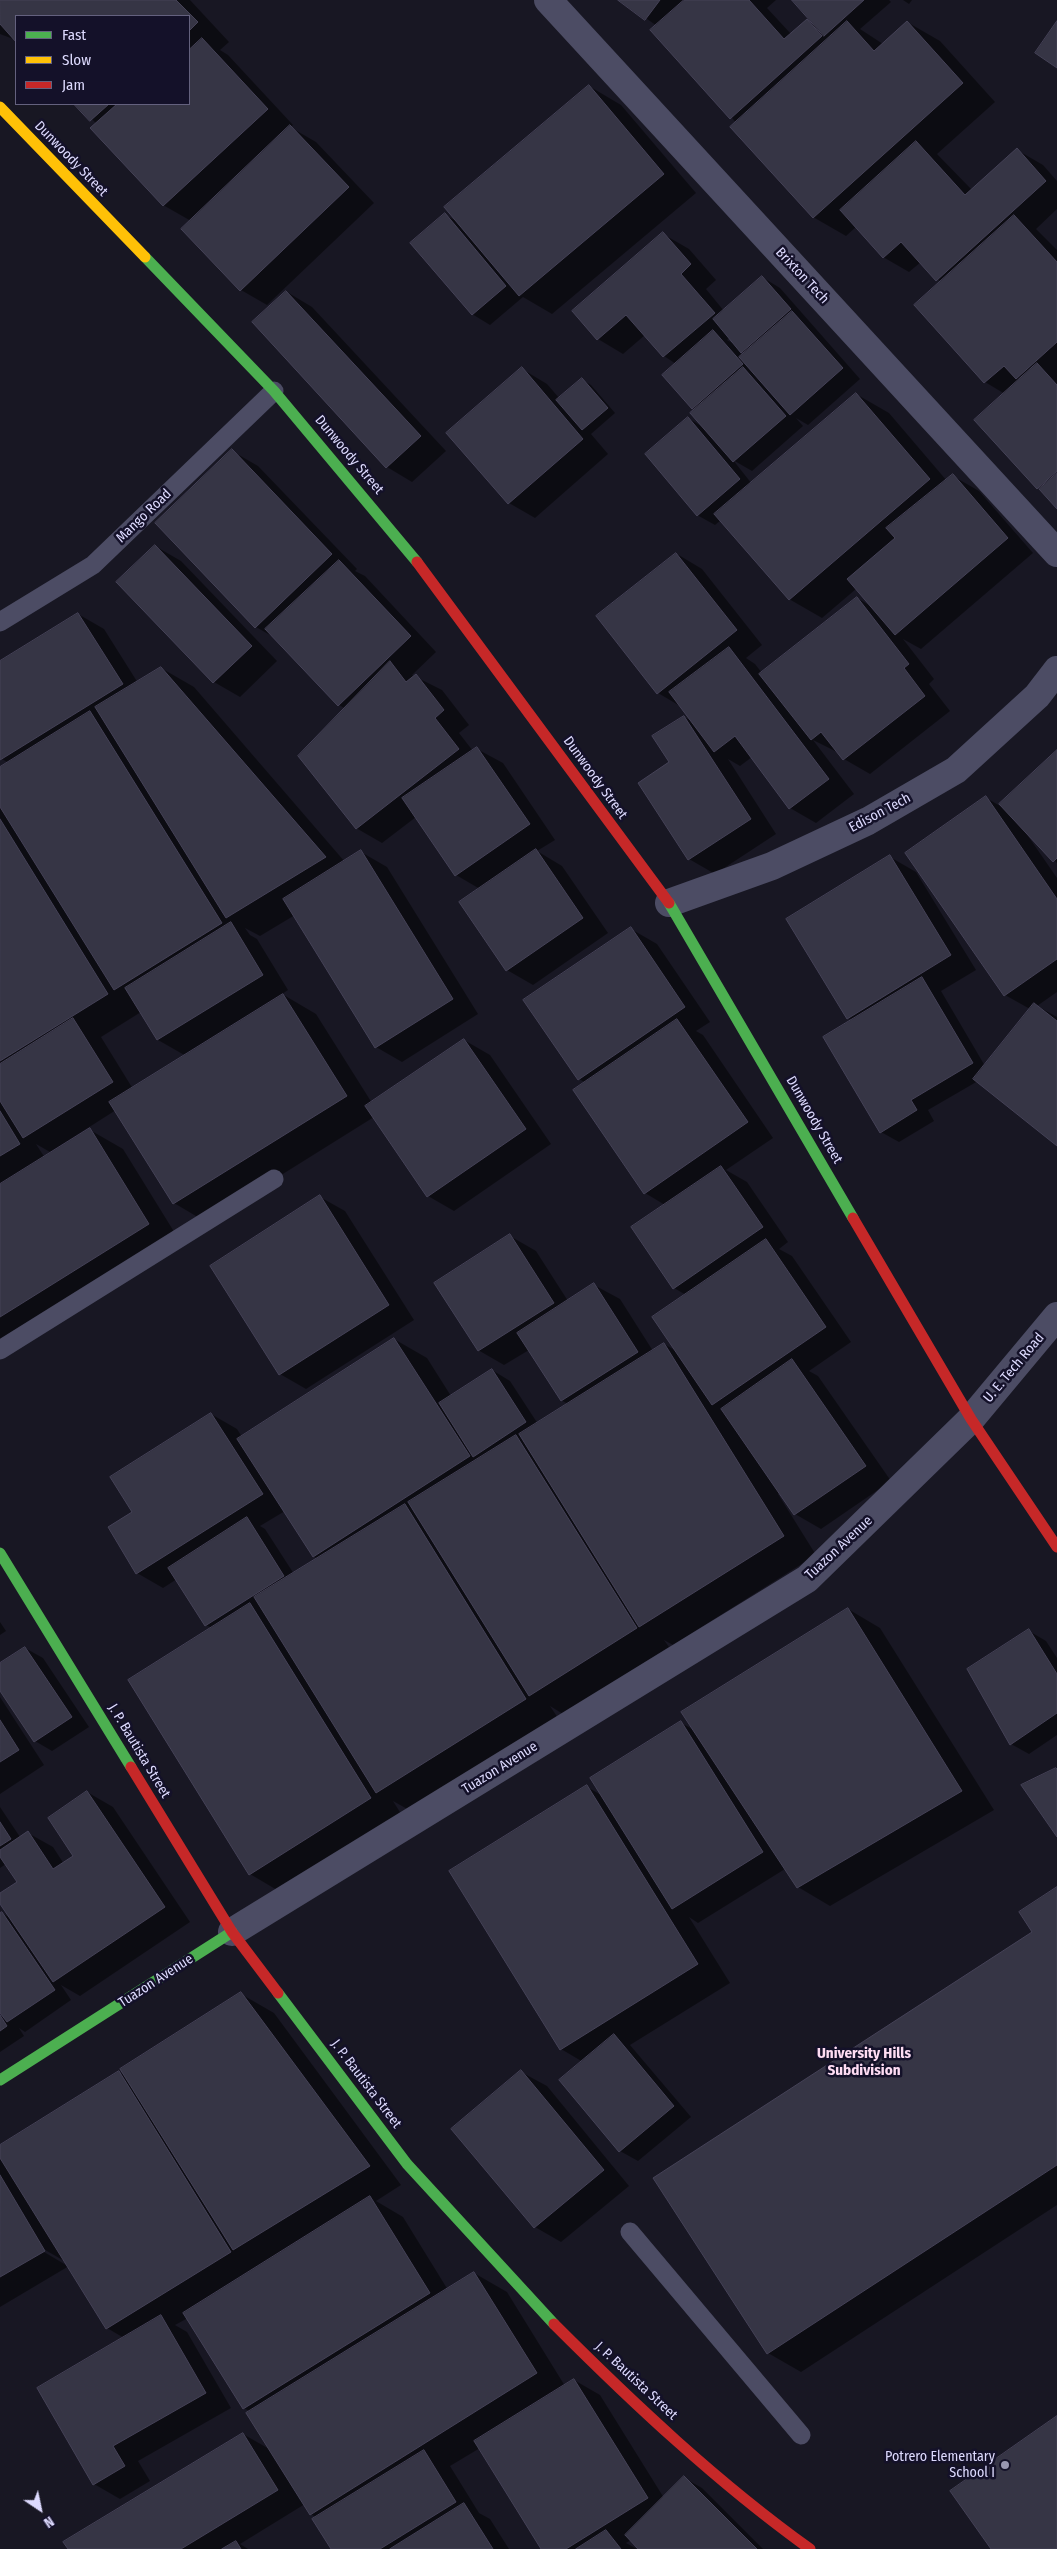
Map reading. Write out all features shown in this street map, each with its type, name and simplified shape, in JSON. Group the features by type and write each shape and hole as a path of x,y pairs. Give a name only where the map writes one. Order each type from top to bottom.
{"street":[{"name":"Brixton Tech","path":"548,0 1057,553"},
{"name":"Dunwoody Street","path":"0,107 274,391 407,548 668,902 972,1419 1057,1547"},
{"name":"Edison Tech","path":"668,902 772,866 868,821 956,770 1037,696 1057,670"},
{"name":"U. E. Tech Road","path":"972,1419 1057,1316"},
{"name":"Tuazon Avenue","path":"0,2080 232,1932 808,1579 972,1419"},
{"name":"J. P. Bautista Street","path":"0,1553 232,1932 407,2164 535,2306 620,2390 767,2518 810,2549"}],"lane":[{"name":"Mango Road","path":"0,622 93,565 274,391"},
{"path":"0,1350 274,1179"},
{"path":"630,2232 801,2436"}],"building":[{"path":"0,0 176,0 198,22 190,30 190,15 15,15 15,41 0,24"},
{"path":"618,0 660,0 645,20"},
{"path":"684,0 749,0 784,39 807,19 822,36 730,119 650,30"},
{"path":"792,0 864,0 824,36"},
{"path":"847,21 874,51 907,21 963,83 813,218 730,127"},
{"path":"1057,21 1057,68 1035,53"},
{"path":"202,38 268,109 163,206 90,128 116,105 190,105 190,49"},
{"path":"589,85 664,174 519,296 444,207"},
{"path":"75,105 108,105 90,121"},
{"path":"290,125 349,187 240,291 181,229"},
{"path":"916,141 965,195 1017,148 1046,181 936,281 901,242 883,258 840,210"},
{"path":"445,213 506,286 472,315 410,243"},
{"path":"1014,215 1057,262 1057,342 1016,379 1004,366 984,383 914,305"},
{"path":"663,232 691,264 681,274 715,313 663,357 626,315 597,340 572,311"},
{"path":"762,276 791,309 741,353 713,319"},
{"path":"286,291 421,436 386,468 252,322"},
{"path":"792,311 843,368 790,415 739,357"},
{"path":"713,330 743,364 692,409 662,375"},
{"path":"1037,363 1057,385 1057,471 1037,489 974,420"},
{"path":"522,367 583,439 508,504 446,433"},
{"path":"743,367 786,416 733,462 690,413"},
{"path":"582,378 608,408 582,430 556,400"},
{"path":"856,393 930,479 789,600 714,514"},
{"path":"688,417 740,479 697,516 645,454"},
{"path":"232,449 332,554 255,628 155,523"},
{"path":"1057,473 1057,509 1039,489"},
{"path":"953,474 1008,538 895,635 847,579 895,538 886,528"},
{"path":"155,545 252,646 213,683 116,582"},
{"path":"676,553 737,630 657,694 596,616"},
{"path":"339,560 411,636 338,706 265,629"},
{"path":"857,597 909,664 904,668 925,696 843,760 821,732 811,740 759,674"},
{"path":"78,613 123,684 0,760 0,661"},
{"path":"729,647 829,779 789,809 735,736 714,752 669,692"},
{"path":"390,661 406,682 416,674 444,710 435,718 459,749 356,829 298,756"},
{"path":"161,667 326,857 226,918 95,707"},
{"path":"90,711 222,923 114,990 0,807 0,767"},
{"path":"684,716 751,819 688,860 638,783 669,762 652,736"},
{"path":"477,747 530,824 455,876 402,798"},
{"path":"1057,750 1057,858 1053,862 999,804"},
{"path":"986,796 1057,899 1057,959 1004,996 905,853"},
{"path":"0,819 108,994 0,1061"},
{"path":"536,849 583,918 506,971 459,902"},
{"path":"361,850 453,999 375,1048 283,899"},
{"path":"890,855 951,955 847,1019 786,919"},
{"path":"231,922 263,975 157,1040 125,988"},
{"path":"631,927 685,1007 578,1080 523,1000"},
{"path":"922,977 973,1063 911,1100 917,1110 880,1133 823,1037"},
{"path":"283,994 347,1096 173,1204 109,1102"},
{"path":"1034,1003 1057,1021 1057,1146 973,1079"},
{"path":"73,1018 113,1082 23,1138 0,1101 0,1064"},
{"path":"677,1019 748,1122 644,1194 573,1090"},
{"path":"464,1039 526,1129 427,1197 365,1106"},
{"path":"0,1111 20,1144 0,1156"},
{"path":"90,1128 149,1224 0,1317 0,1184"},
{"path":"721,1166 763,1227 673,1289 631,1227"},
{"path":"320,1195 389,1305 279,1375 210,1266"},
{"path":"510,1234 554,1303 478,1351 434,1283"},
{"path":"766,1239 826,1327 712,1405 652,1317"},
{"path":"594,1283 638,1352 561,1401 517,1333"},
{"path":"394,1338 470,1456 313,1557 237,1439"},
{"path":"664,1343 784,1536 639,1627 519,1434"},
{"path":"792,1359 866,1466 794,1515 721,1409"},
{"path":"492,1369 526,1422 473,1457 439,1403"},
{"path":"211,1413 263,1494 136,1574 108,1527 132,1512 110,1477"},
{"path":"516,1435 637,1628 529,1696 408,1502"},
{"path":"405,1504 526,1699 376,1793 254,1597"},
{"path":"247,1517 284,1576 205,1626 168,1568"},
{"path":"250,1603 371,1798 249,1875 128,1680"},
{"path":"848,1608 962,1791 797,1888 681,1712"},
{"path":"1029,1629 1057,1674 1057,1713 1010,1745 967,1669"},
{"path":"25,1647 72,1717 34,1742 0,1691 0,1663"},
{"path":"0,1720 19,1750 0,1762"},
{"path":"681,1721 763,1852 672,1909 590,1778"},
{"path":"1057,1769 1057,1837 1021,1785"},
{"path":"587,1785 698,1964 560,2050 449,1871"},
{"path":"87,1791 165,1907 53,1982 0,1904 0,1893 17,1882 0,1857 0,1850 28,1831 53,1869 73,1856 48,1818"},
{"path":"0,1822 11,1839 0,1846"},
{"path":"1057,1887 1057,2165 767,2354 653,2178 1032,1932 1019,1912"},
{"path":"2,1912 55,1990 7,2022 0,2013 0,1913"},
{"path":"241,1992 370,2166 233,2250 120,2069"},
{"path":"0,2015 7,2026 0,2031"},
{"path":"614,2034 674,2106 619,2152 559,2080"},
{"path":"521,2070 604,2170 534,2228 451,2129"},
{"path":"119,2071 231,2252 106,2329 0,2158 0,2145"},
{"path":"0,2175 45,2251 0,2277"},
{"path":"370,2196 430,2293 243,2409 183,2313"},
{"path":"474,2272 537,2373 310,2515 246,2413"},
{"path":"161,2315 206,2393 113,2446 125,2466 93,2485 37,2388"},
{"path":"574,2379 648,2498 566,2549 541,2549 474,2441"},
{"path":"1057,2416 1057,2549 991,2549 950,2491"},
{"path":"243,2433 278,2490 181,2549 68,2549 63,2542"},
{"path":"424,2450 456,2502 380,2549 331,2549 312,2519"},
{"path":"684,2476 757,2549 638,2549 625,2535"},
{"path":"464,2503 493,2549 390,2549"},
{"path":"606,2530 621,2549 576,2549"},
{"path":"236,2541 241,2549 222,2549"}],"traffic: fast":[{"path":"145,257 274,391 417,562"},
{"path":"669,903 853,1218"},
{"path":"0,1553 131,1767"},
{"path":"0,2080 232,1932"},
{"path":"278,1993 407,2164 554,2324"}],"traffic: slow":[{"path":"0,107 145,257"}],"traffic: jam":[{"path":"417,562 669,903"},
{"path":"853,1218 971,1419 1057,1547"},
{"path":"131,1767 232,1932 278,1993"},
{"path":"554,2324 678,2442 742,2497 810,2549"}],"place":[{"name":"Potrero Elementary School I","path":"1005,2465"}],"district":[{"name":"University Hills Subdivision","path":"864,2062"}]}
